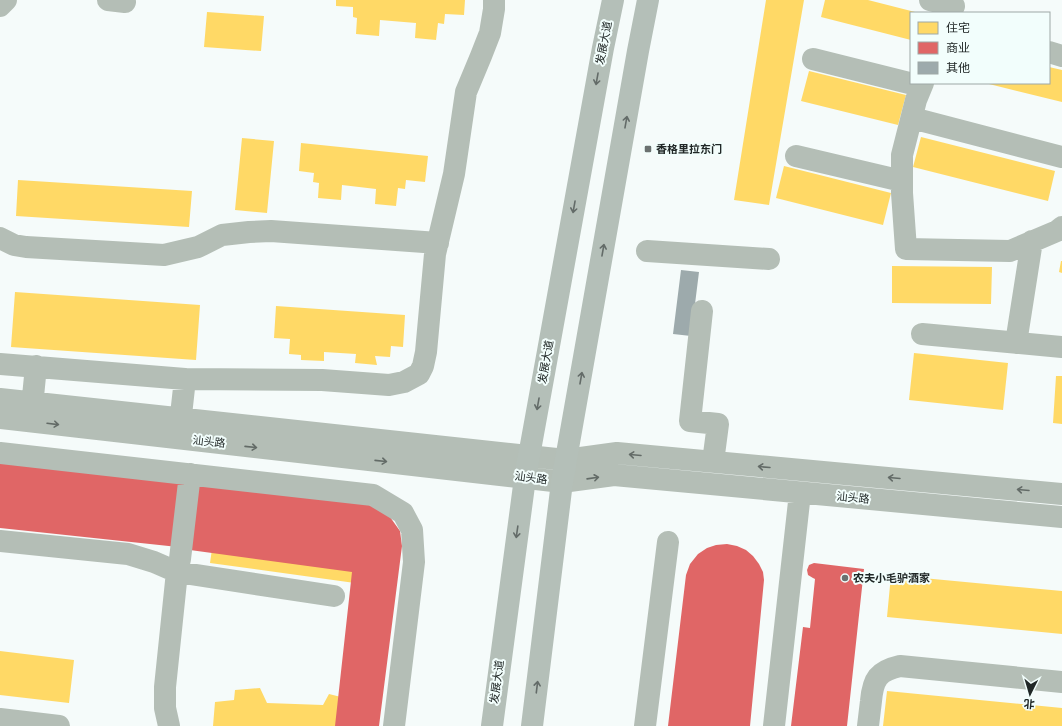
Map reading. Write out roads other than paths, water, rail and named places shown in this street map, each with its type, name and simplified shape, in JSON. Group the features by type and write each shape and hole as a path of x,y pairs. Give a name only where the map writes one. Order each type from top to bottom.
{"main road":[{"name":"发展大道","path":"492,726 524,478 613,0"},
{"path":"532,726 562,482 648,0"}],"street":[{"path":"0,6 6,0"},
{"path":"0,364 185,379 322,380 389,385 404,382 419,374 423,366 426,352 435,254 454,174 466,92 490,33 494,0"},
{"path":"930,0 954,6"},
{"path":"1050,52 1062,56"},
{"path":"813,59 910,82"},
{"path":"922,85 916,100 902,155 906,249 1010,251 1057,231 1062,227"},
{"path":"912,118 1062,157"},
{"path":"796,156 902,181"},
{"path":"0,238 14,245 26,247 164,255 198,247 222,236 249,232 271,231 438,243"},
{"path":"1016,342 1032,241"},
{"path":"646,251 769,259"},
{"path":"702,311 690,422 718,424 713,462"},
{"path":"922,334 1062,347"},
{"path":"31,412 36,366"},
{"path":"180,429 185,379"},
{"name":"汕头路","path":"0,399 31,412 180,429 524,478 562,482 614,475 1062,517"},
{"name":"汕头路","path":"0,418 31,412"},
{"name":"汕头路","path":"180,429 566,460 617,453 1062,494"},
{"path":"0,453 374,495 403,513 412,530 414,562 394,726"},
{"path":"169,726 165,708 165,687 177,572 180,559 190,474"},
{"path":"774,726 800,493"},
{"path":"0,541 128,554 154,562 177,572 334,596"},
{"path":"645,726 668,542"},
{"path":"868,726 872,686 881,673 890,668 900,666 1062,682"},
{"path":"0,718 59,726"}],"place":[{"name":"香格里拉东门","path":"648,149"},
{"name":"农夫小毛驴酒家","path":"845,578"}]}
